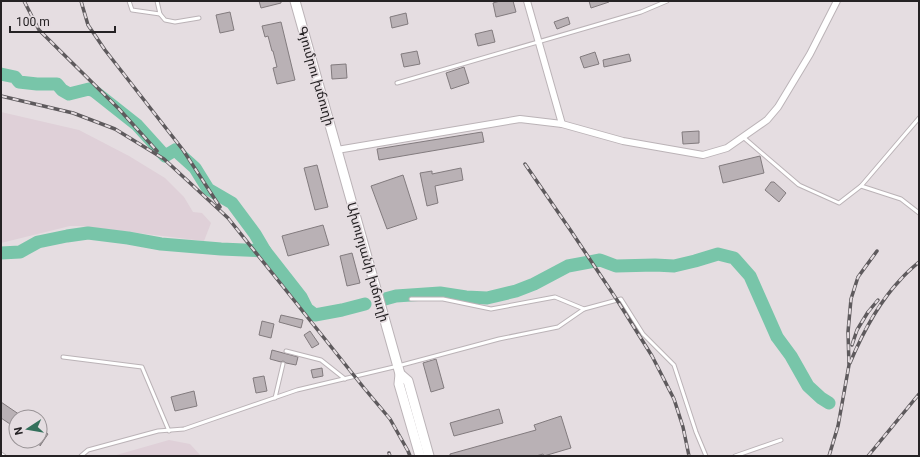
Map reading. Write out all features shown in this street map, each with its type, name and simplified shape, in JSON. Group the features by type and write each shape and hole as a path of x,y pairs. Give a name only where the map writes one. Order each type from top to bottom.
{"main road":[{"name":"Գյումրու խճուղի","path":"294,1 336,150"},
{"name":"Ախուրյանի խճուղի","path":"336,150 399,370 399,384 420,456"},
{"name":"Ախուրյանի խճուղի","path":"399,370 408,381 429,456"}],"street":[{"path":"527,1 562,124"},
{"path":"336,150 520,119 562,124 623,141 703,155 726,148 767,120 778,107 810,54 837,1"}],"lane":[{"path":"129,1 132,10 160,14"},
{"path":"157,1 160,14 165,20 175,22 199,18"},
{"path":"397,83 641,12 666,1"},
{"path":"743,137 799,184 839,203 861,186 919,118"},
{"path":"861,186 901,199 919,212"},
{"path":"411,299 443,299 490,309 555,297 584,309"},
{"path":"81,456 88,450 158,431 184,430 297,390 345,379 399,370 499,339 558,327 584,309 621,299 643,334 674,365 696,432 706,456"},
{"path":"286,352 321,360 345,379"},
{"path":"63,357 142,367 169,431"},
{"path":"275,398 283,364"},
{"path":"735,456 781,440"}],"shaded area":[{"path":"1,112 79,130 129,156 165,178 184,197 193,212 202,213 211,223 204,241 70,226 1,243"},
{"path":"169,440 190,444 201,456 113,456"}],"building":[{"path":"259,1 281,1 281,3 261,8"},
{"path":"500,1 513,1 516,12 496,17 493,3"},
{"path":"589,1 609,1 609,2 591,8"},
{"path":"230,12 234,30 220,33 216,15"},
{"path":"406,13 408,24 392,28 390,17"},
{"path":"568,17 570,24 557,29 554,22"},
{"path":"281,22 295,80 277,84 273,68 277,67 273,51 268,36 265,37 262,26"},
{"path":"492,30 495,42 478,46 475,34"},
{"path":"417,51 420,64 404,67 401,54"},
{"path":"595,52 599,64 584,68 580,57"},
{"path":"629,54 631,61 604,67 603,60"},
{"path":"346,64 347,78 332,79 331,65"},
{"path":"464,67 469,83 451,89 446,73"},
{"path":"699,131 699,143 683,144 682,132"},
{"path":"482,132 484,142 379,160 377,149"},
{"path":"760,156 764,173 723,183 719,166"},
{"path":"317,165 328,207 315,210 304,168"},
{"path":"461,168 463,180 435,186 438,203 427,206 420,173 432,171 432,174"},
{"path":"403,175 417,219 387,229 371,186"},
{"path":"771,182 774,182 786,193 779,202 765,190"},
{"path":"323,225 329,245 288,256 282,236"},
{"path":"352,253 360,283 347,286 340,256"},
{"path":"281,315 303,320 301,328 279,322"},
{"path":"262,321 274,324 271,338 259,335"},
{"path":"310,331 319,344 312,348 304,335"},
{"path":"272,350 298,357 296,365 270,359"},
{"path":"436,359 444,388 431,392 423,363"},
{"path":"322,368 323,376 313,378 311,370"},
{"path":"264,376 267,391 256,393 253,378"},
{"path":"194,391 197,406 175,411 171,397"},
{"path":"1,402 11,409 8,409 8,423 1,418"},
{"path":"499,409 503,423 454,436 450,423"},
{"path":"561,416 571,448 544,456 543,454 536,456 450,456 450,454 536,430 534,425"}],"waterway":[{"path":"1,74 15,77 19,82 57,84 62,90 69,94 89,89 94,91 137,125 165,156 175,150 195,168 208,189 232,203 255,234 265,251 301,297 307,309 315,315 365,304"},
{"path":"1,253 20,252 38,242 88,233 161,244 265,251"},
{"path":"385,299 396,296 440,293 466,297 487,298 516,291 534,284 568,266 600,260 616,266 674,266 718,254 734,258 750,276 777,337 791,356 808,386 829,403"}],"railway":[{"path":"24,1 39,30 119,109 157,151"},
{"path":"81,1 88,25 105,50 183,150 220,207"},
{"path":"1,96 73,113 115,129 164,159 228,218 390,419 410,456"},
{"path":"525,164 617,300 652,356 674,399 683,427 689,456"},
{"path":"829,456 838,426 849,365 848,332 851,299 858,277 877,251"},
{"path":"850,363 860,340 878,308 893,288 919,262"},
{"path":"852,345 857,330 868,312 878,300"},
{"path":"868,456 919,394"}]}
